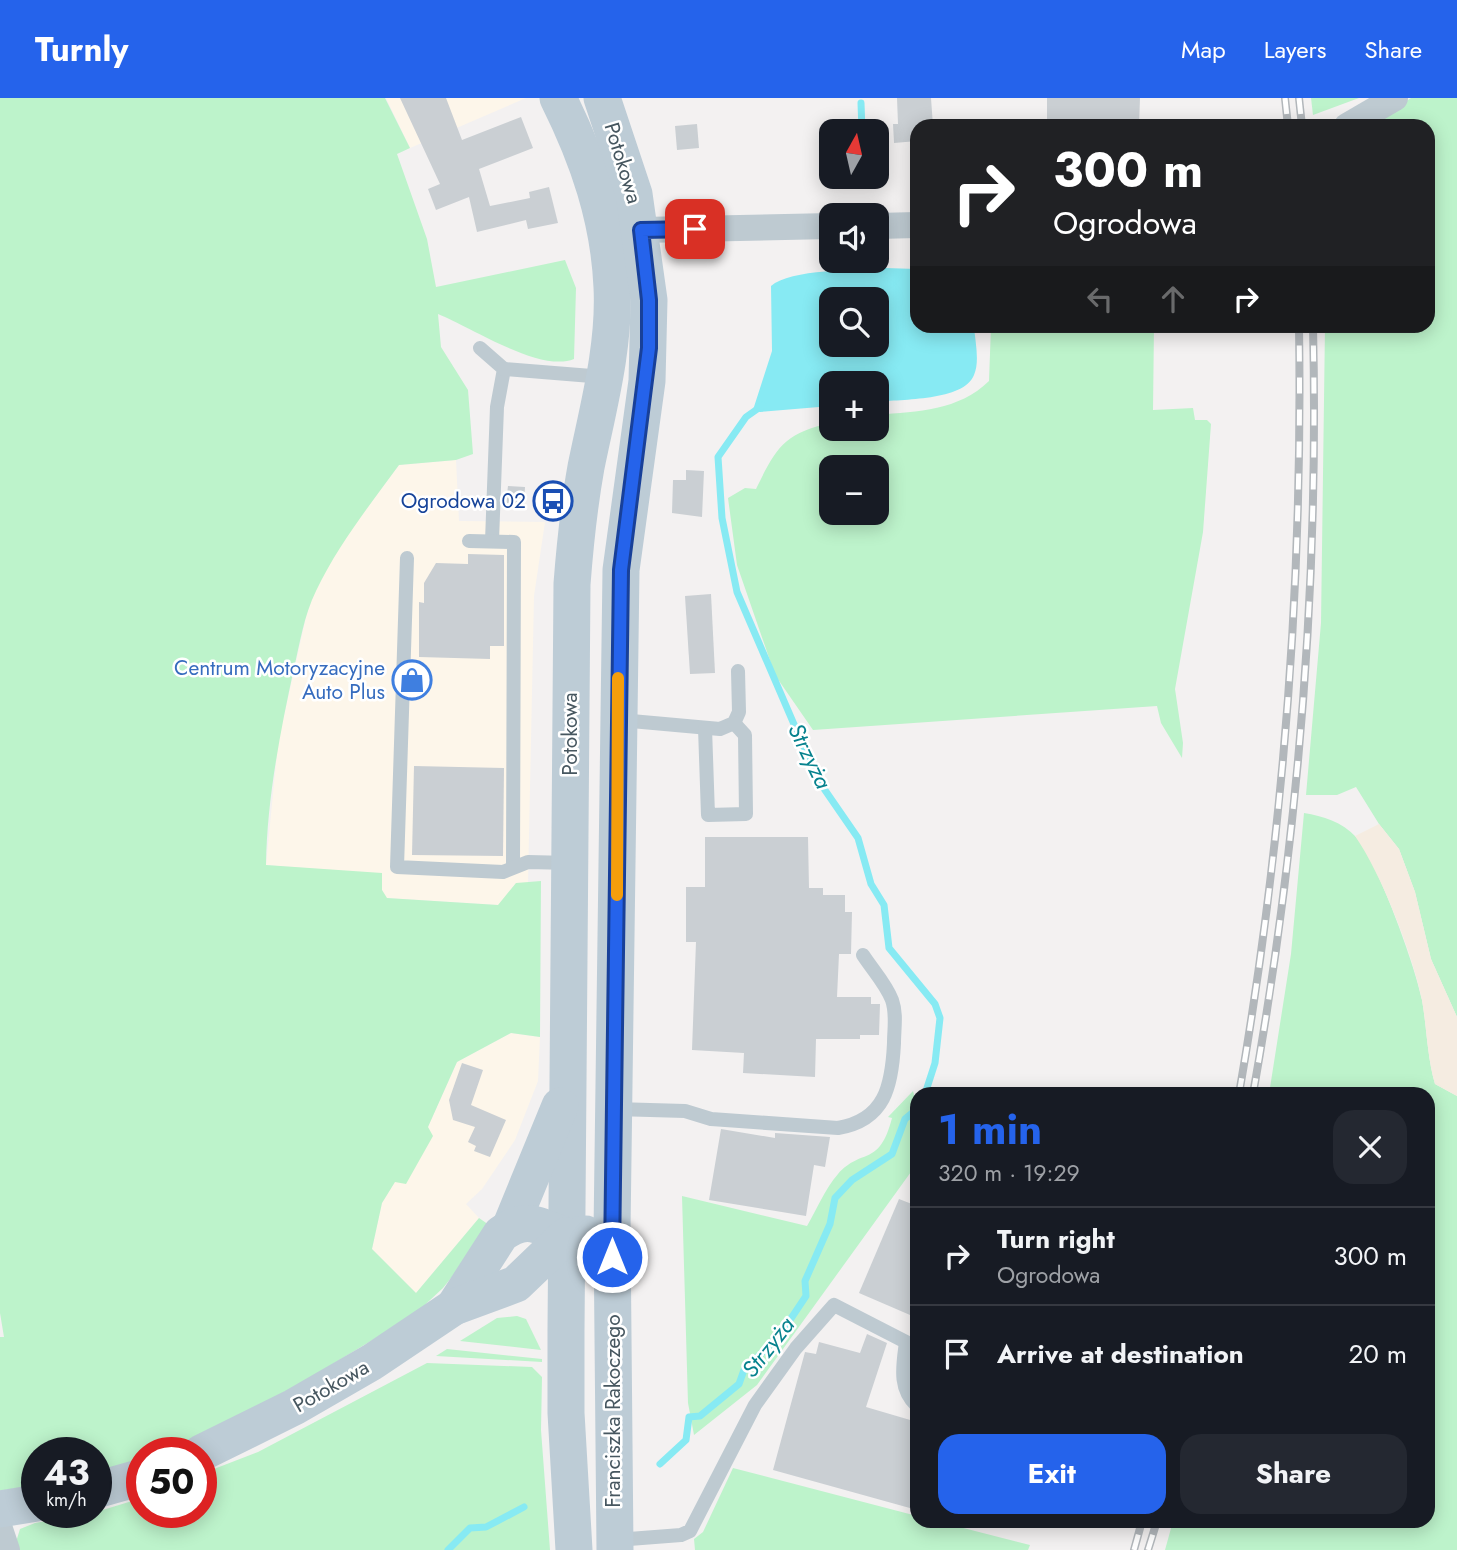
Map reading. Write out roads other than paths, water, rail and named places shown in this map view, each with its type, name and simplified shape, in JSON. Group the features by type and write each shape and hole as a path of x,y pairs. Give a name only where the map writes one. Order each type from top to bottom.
{"main road":[{"name":"Potokowa","path":"217,1445 294,1407 361,1369 454,1307 516,1284 566,1236 572,584 586,471 604,377 612,289 606,231 588,166 558,98"},
{"name":"Potokowa","path":"602,98 625,160 641,230 649,300 647,381 622,549 612,1231"},
{"path":"604,377 647,381"},
{"path":"568,999 616,1000"},
{"name":"Potokowa","path":"454,1307 501,1234 510,1228 567,1089"},
{"path":"510,1228 539,1222 566,1236 612,1231"},
{"name":"Franciszka Rakoczego","path":"612,1231 615,1545"},
{"name":"Franciszka Rakoczego","path":"566,1236 567,1427 574,1550"},
{"path":"516,1284 566,1331"},
{"path":"0,1509 21,1506"}],"street":[{"path":"1359,119 1395,98"},
{"path":"889,226 910,225"},
{"path":"641,230 819,226"},
{"path":"0,1529 7,1550"}],"lane":[{"path":"480,348 504,369 604,377"},
{"path":"492,541 497,407 504,369"},
{"path":"469,541 514,542 513,867"},
{"path":"407,558 397,867 503,873 528,862 570,863"},
{"path":"618,720 720,729 734,723 739,712 738,671"},
{"path":"705,728 708,815 746,814 745,735 734,723"},
{"path":"615,1109 685,1111 711,1119 838,1128 858,1125 872,1114 890,1083 895,1012 891,998 863,955"},
{"path":"615,1545 681,1535 690,1531 755,1405 796,1348 834,1305 905,1342 902,1380 910,1399"}],"water":[{"path":"889,268 910,269 910,333 975,333 977,364 974,375 968,384 945,394 889,401 889,371 819,371 819,407 760,412 753,410 772,351 771,286 780,280 808,273 889,273"}],"waterway":[{"name":"Strzyża","path":"861,103 862,119"},
{"name":"Strzyża","path":"763,405 746,417 718,457 722,518 737,592 818,780 858,838 871,884 884,905 889,948 935,1004 940,1018 935,1063 927,1087"},
{"name":"Strzyża","path":"660,1464 686,1440 689,1417 700,1416 739,1384 744,1370 780,1335 806,1296 805,1281 830,1224 835,1198 852,1180 892,1154 905,1119 910,1115"},
{"name":"Strzyża","path":"448,1550 470,1528 486,1527 524,1507"}],"railway":[{"path":"1285,98 1287,119"},
{"path":"1299,98 1301,119"},
{"path":"1240,1087 1268,903 1287,711 1298,519 1299,333"},
{"path":"1254,1087 1282,903 1302,711 1312,518 1313,333"},
{"path":"1134,1550 1140,1528"},
{"path":"1148,1550 1155,1528"}],"place":[{"name":"Ogrodowa 02","path":"553,501"},
{"name":"Centrum Motoryzacyjne Auto Plus","path":"412,680"}]}
